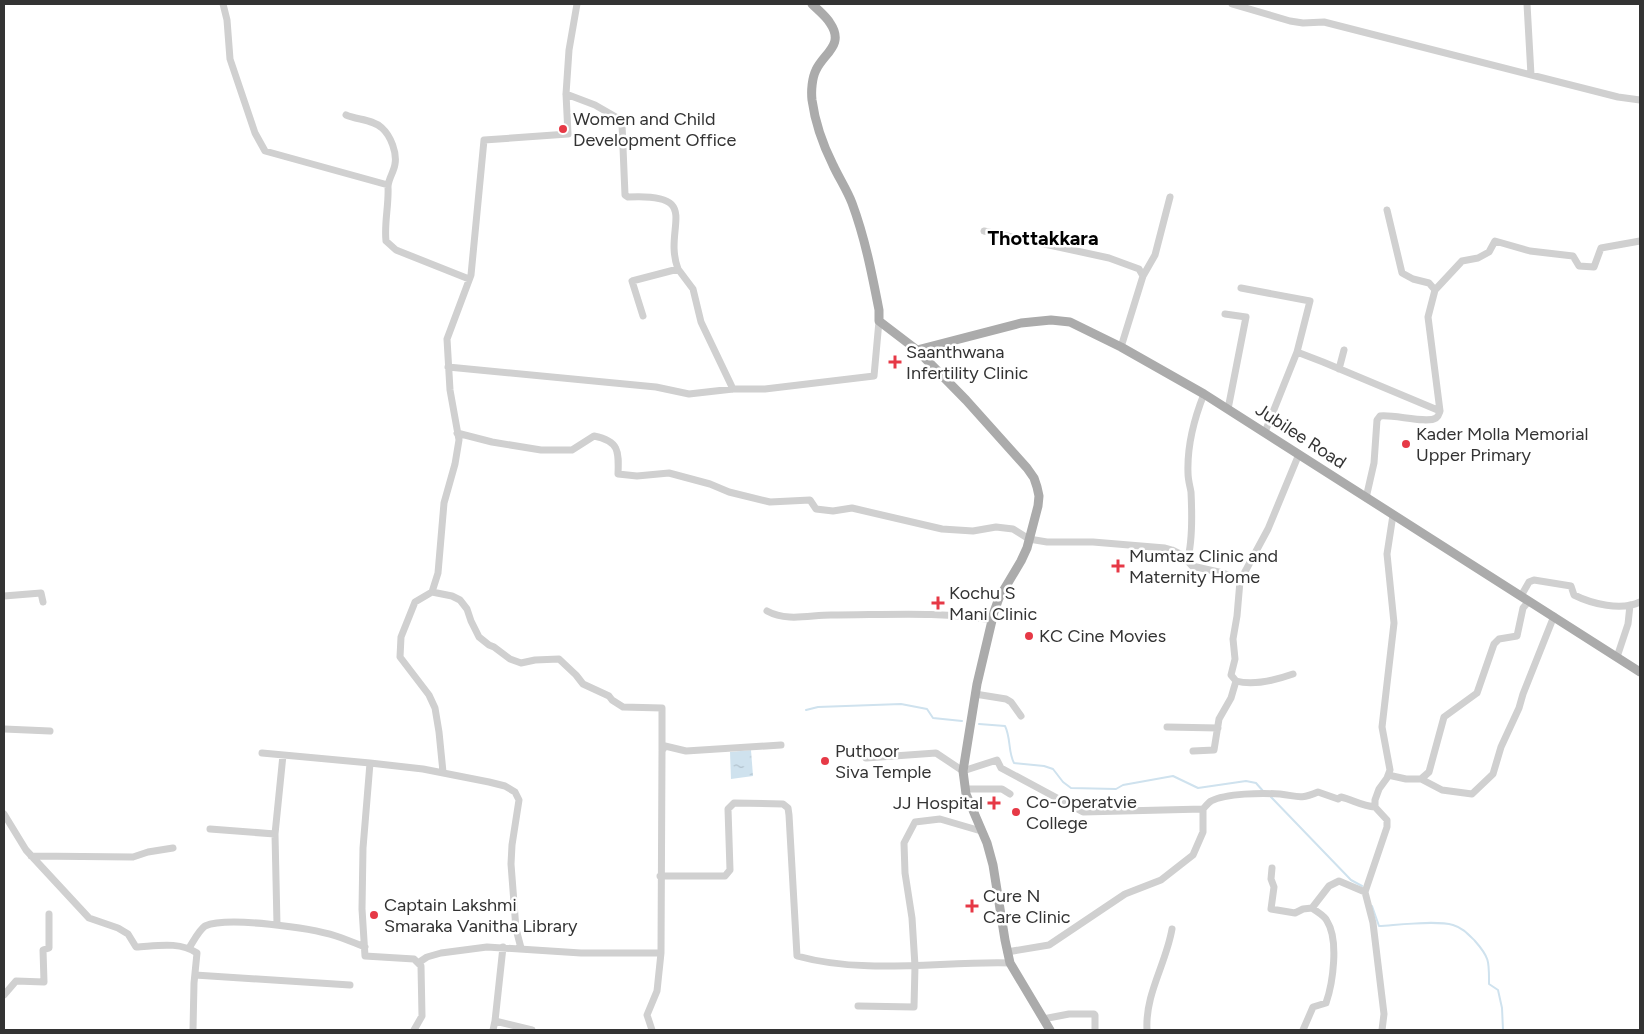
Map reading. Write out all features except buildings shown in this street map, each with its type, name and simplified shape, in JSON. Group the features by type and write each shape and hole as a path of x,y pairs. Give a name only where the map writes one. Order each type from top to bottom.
{"main road":[{"path":"812,4 830,23 835,39 834,47 816,70 812,100 816,119 833,166 852,201 866,246 879,310 879,321 917,350 966,400 1034,478 1039,496 1035,520 1021,561 999,598 992,620 975,694 963,771 965,789 987,843 993,865 1010,963 1050,1030"},
{"name":"Jubilee Road","path":"917,350 1021,323 1051,320 1070,322 1121,347 1204,394 1640,672"}],"street":[{"path":"223,4 227,20 230,59 256,133 265,151 388,185"},
{"path":"432,592 438,573 444,503 455,464 459,440 450,390 446,339 469,279 484,140 568,134 566,94 576,4"},
{"path":"1232,4 1290,21 1302,23 1324,22 1618,97 1640,100"},
{"path":"1527,4 1531,75"},
{"path":"566,94 594,105 621,120 625,195 628,197 656,198 668,201 677,212 673,258 678,269 693,289 701,322 733,389"},
{"path":"346,115 382,127 389,136 395,164 388,185 389,193 384,225 386,241 396,250 469,279"},
{"path":"1121,347 1143,276 1155,256 1170,197"},
{"path":"1387,210 1402,273 1413,279 1429,283 1435,290"},
{"path":"984,231 1109,258 1139,269 1143,276"},
{"path":"1366,498 1374,463 1377,420 1380,416 1427,420 1438,417 1440,411 1428,317 1435,290 1462,261 1478,258 1489,252 1495,241 1530,251 1573,256 1579,266 1594,267 1601,248 1640,241"},
{"path":"643,316 632,281 678,269"},
{"path":"1241,288 1310,302 1297,352 1265,432"},
{"path":"1224,314 1246,317 1228,409"},
{"path":"448,367 656,387 688,394 733,389 765,389 874,376 879,321"},
{"path":"1339,369 1344,350"},
{"path":"1297,352 1440,411"},
{"path":"1187,561 1191,546 1191,491 1188,475 1188,449 1204,394"},
{"path":"458,433 492,442 541,450 572,450 594,436 608,439 616,448 619,459 618,474 638,476 669,473 710,484 729,492 770,502 810,500 816,509 833,511 852,508 942,529 973,531 996,527 1013,529 1029,539 1047,542 1093,542 1153,546 1172,550 1184,557 1192,566 1223,572 1240,580"},
{"path":"1293,674 1278,679 1249,683 1236,681 1231,675 1235,659 1234,639 1240,580 1268,529 1299,454"},
{"path":"1375,807 1375,800 1390,770 1382,727 1394,623 1386,554 1393,515"},
{"path":"1421,779 1429,772 1444,717 1477,693 1494,644 1499,639 1517,636 1529,582 1534,580 1571,586 1574,595 1584,600 1610,606 1630,605 1640,602"},
{"path":"443,772 435,708 429,695 400,656 401,637 415,602 432,592 452,596 460,600 467,609 470,621 479,637 510,659 521,662 558,659 583,684 609,696 623,707 662,708 661,953 657,991 647,1015 652,1030"},
{"path":"4,596 41,593 43,602"},
{"path":"1617,657 1628,624 1630,605"},
{"path":"767,611 773,614 798,618 824,615 966,615 992,620"},
{"path":"1388,775 1406,780 1421,779 1442,790 1472,794 1493,774 1500,747 1519,708 1522,694 1554,616"},
{"path":"1193,751 1214,750 1222,711 1231,698 1236,681"},
{"path":"975,694 1006,699 1011,702 1021,716"},
{"path":"1167,727 1218,728"},
{"path":"4,729 50,731"},
{"path":"662,751 665,746 686,751 781,745"},
{"path":"262,753 443,772 505,786 518,795 511,864 516,930 521,948"},
{"path":"866,758 936,753 963,771 997,760 1001,768 1083,812 1202,809 1211,801 1231,796 1279,794 1304,798 1318,792 1338,799 1340,797 1350,799 1363,806 1375,807 1387,820 1387,826 1365,892 1373,924 1384,1014 1382,1030"},
{"path":"277,925 275,834 283,755"},
{"path":"370,763 362,909 365,956 414,959 420,966 422,1016 414,1030"},
{"path":"965,789 1002,789 1010,794"},
{"path":"660,876 725,876 730,870 728,809 730,806 734,804 783,804 788,808 789,815 796,956 852,965 915,966 986,962 1010,963"},
{"path":"1007,952 1049,945 1125,894 1161,880 1193,855 1203,832 1202,809"},
{"path":"4,814 26,850 88,918 118,928 128,934 136,946 179,945 197,953 193,1030"},
{"path":"858,1006 914,1007 915,966 912,918 905,872 904,843 915,822 940,819 981,831"},
{"path":"210,829 275,834"},
{"path":"32,856 133,857 148,852 173,848"},
{"path":"1272,868 1271,879 1274,887 1271,909 1295,912 1312,908 1327,920 1334,944 1326,1003 1314,1007 1303,1030"},
{"path":"1312,908 1329,886 1339,881 1365,892"},
{"path":"4,995 16,981 44,982 43,950 49,948 49,914"},
{"path":"189,948 204,927 220,922 277,925 334,935 365,947"},
{"path":"1147,1030 1147,1011 1151,992 1159,975 1172,929"},
{"path":"418,963 441,953 486,947 581,953 661,953"},
{"path":"493,1030 503,947"},
{"path":"195,974 350,985"},
{"path":"1043,1019 1069,1014 1094,1014 1095,1030"},
{"path":"495,1021 532,1030"}],"water":[{"path":"751,750 753,776 731,779 730,752"}],"waterway":[{"path":"806,710 818,707 901,704 927,709 933,718 962,721"},
{"path":"979,724 1005,726 1014,763 1044,766 1053,769 1063,782 1071,788 1116,789 1123,785 1173,776 1198,788 1246,781 1256,783 1263,791"},
{"path":"1271,797 1351,880 1362,886"},
{"path":"1372,906 1379,926 1427,923 1446,924 1457,926 1468,934 1480,947 1488,961 1489,984 1498,990 1502,1008 1503,1030"}],"place":[{"name":"Women and Child Development Office","path":"563,129"},
{"name":"Saanthwana Infertility Clinic","path":"895,362"},
{"name":"Kader Molla Memorial Upper Primary","path":"1406,444"},
{"name":"Mumtaz Clinic and Maternity Home","path":"1118,566"},
{"name":"Kochu S Mani Clinic","path":"938,603"},
{"name":"KC Cine Movies","path":"1029,636"},
{"name":"Puthoor Siva Temple","path":"825,761"},
{"name":"JJ Hospital","path":"994,803"},
{"name":"Co-Operatvie College","path":"1016,812"},
{"name":"Cure N Care Clinic","path":"972,906"},
{"name":"Captain Lakshmi Smaraka Vanitha Library","path":"374,915"}],"district":[{"name":"Thottakkara","path":"1043,238"}]}
